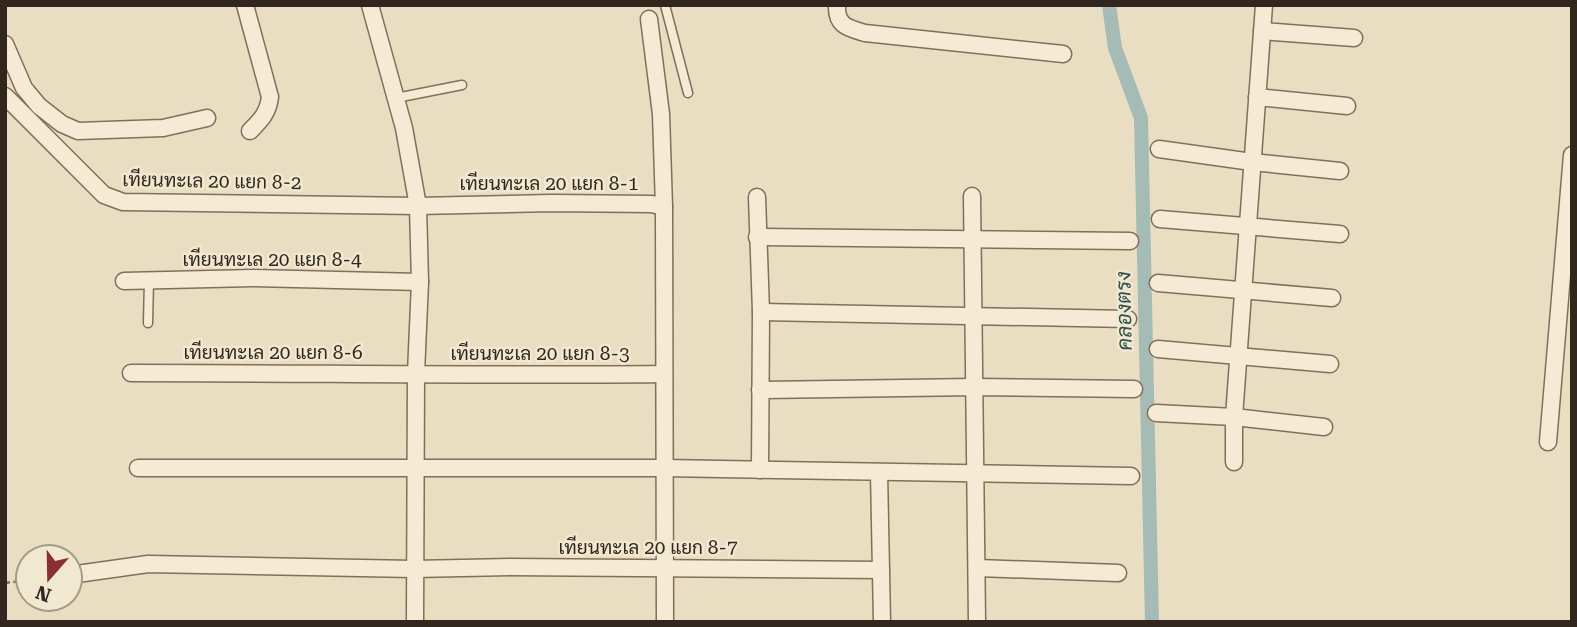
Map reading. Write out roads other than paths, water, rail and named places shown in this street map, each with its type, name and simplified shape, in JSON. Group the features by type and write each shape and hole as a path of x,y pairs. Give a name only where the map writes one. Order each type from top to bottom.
{"street":[{"path":"245,5 270,97 269,108 263,119 250,131"},
{"path":"370,5 404,128 418,206 420,282 416,373 415,622"},
{"path":"837,5 838,19 842,25 865,33 1063,54"},
{"path":"1234,462 1234,417 1264,5"},
{"path":"649,19 661,114 665,214 663,374 666,622"},
{"path":"1262,31 1354,38"},
{"path":"5,44 24,88 39,106 62,124 78,131 163,128 207,118"},
{"name":"เทียนทะเล 20 แยก 8-2","path":"5,96 104,195 114,200 418,206"},
{"path":"1257,97 1347,106"},
{"path":"1158,149 1340,171"},
{"path":"1548,442 1572,155"},
{"path":"972,196 977,622"},
{"path":"757,197 761,312 760,470"},
{"name":"เทียนทะเล 20 แยก 8-1","path":"418,206 551,202 652,204 665,214"},
{"path":"1160,219 1340,234"},
{"path":"757,237 1130,241"},
{"name":"เทียนทะเล 20 แยก 8-4","path":"124,281 253,278 420,282"},
{"path":"1158,283 1332,298"},
{"path":"761,312 1128,319"},
{"path":"1158,349 1330,364"},
{"name":"เทียนทะเล 20 แยก 8-6","path":"131,373 416,373"},
{"name":"เทียนทะเล 20 แยก 8-3","path":"416,373 501,376 663,374"},
{"path":"760,390 975,387 1134,389"},
{"path":"1156,413 1234,417 1324,427"},
{"path":"138,468 664,468 1130,476"},
{"path":"879,472 882,622"},
{"name":"เทียนทะเล 20 แยก 8-7","path":"84,573 148,564 414,569 667,567 881,570"},
{"path":"978,568 1118,573"}],"lane":[{"path":"665,5 688,93"},
{"path":"396,98 462,85"},
{"path":"148,323 149,280"}],"waterway":[{"name":"คลองตรง","path":"1109,5 1115,48 1141,118 1152,622"}]}
